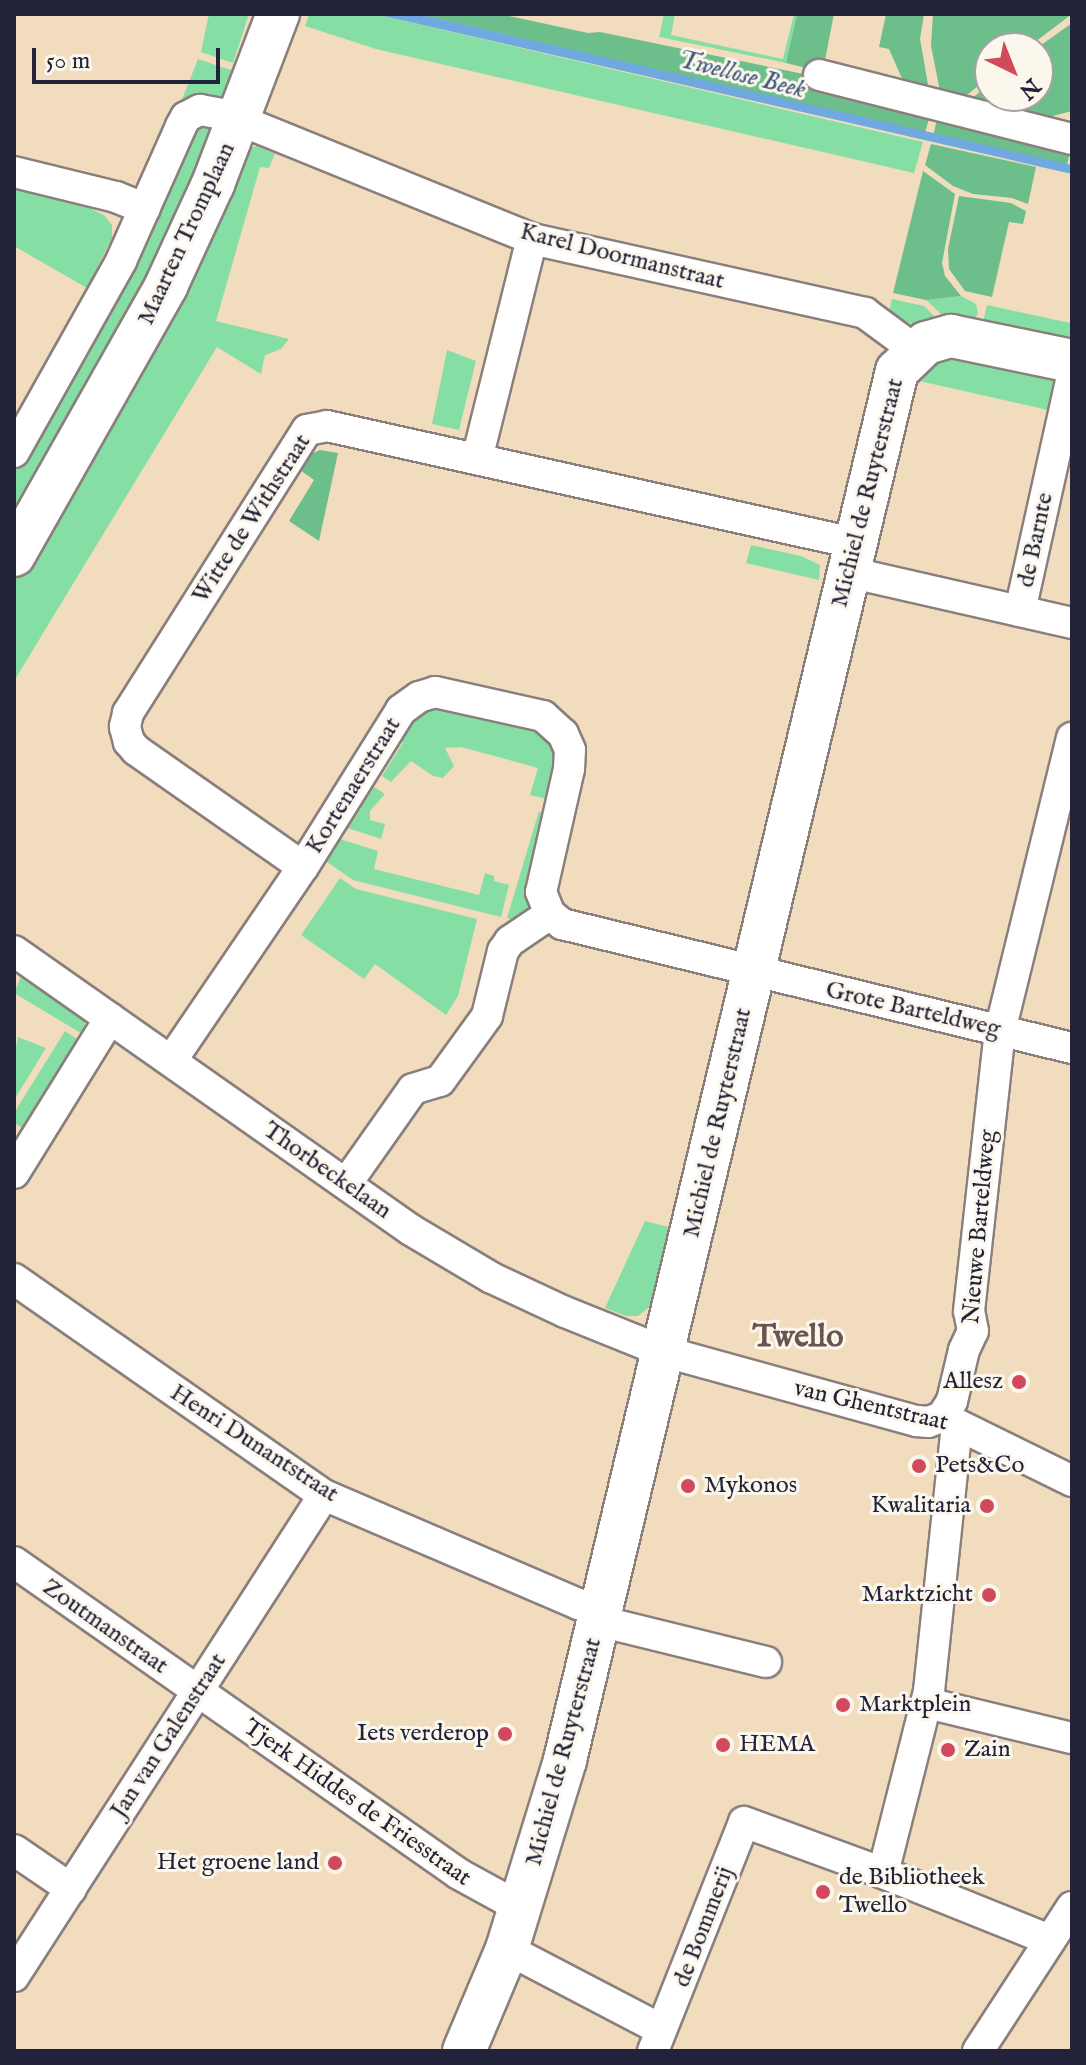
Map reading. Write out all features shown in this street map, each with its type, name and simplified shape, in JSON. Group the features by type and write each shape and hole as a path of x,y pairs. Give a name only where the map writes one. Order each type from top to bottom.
{"street":[{"path":"239,120 278,14"},
{"path":"819,75 1072,139"},
{"name":"Maarten Tromplaan","path":"14,452 88,324 186,117 208,110 239,120 161,297 14,555"},
{"name":"Karel Doormanstraat","path":"239,120 532,239 865,313 915,350"},
{"path":"14,172 116,197 145,209"},
{"path":"477,459 532,239"},
{"name":"Michiel de Ruyterstraat","path":"464,2051 507,1949 565,1760 892,384 897,371 915,350 941,337 951,336 1072,361"},
{"name":"de Barnte","path":"1020,611 1072,376"},
{"name":"Witte de Withstraat","path":"303,867 136,750 125,732 128,713 307,430 327,426 477,459 851,558"},
{"name":"de Barnte","path":"851,558 1020,611 1072,623"},
{"name":"Kortenaerstraat","path":"171,1061 303,867 404,706 425,694 440,692 543,716 563,734 571,759 541,892 550,914"},
{"name":"Nieuwe Barteldweg","path":"949,1421 964,1350 973,1331 969,1311 1000,1031 1072,738"},
{"path":"346,1184 413,1089 440,1081 487,1016 503,951 510,941 550,914 569,926 753,972"},
{"name":"Thorbeckelaan","path":"14,951 420,1236 479,1271 565,1312 662,1351"},
{"name":"Grote Barteldweg","path":"753,972 1072,1048"},
{"path":"14,1173 110,1018"},
{"name":"Henri Dunantstraat","path":"14,1279 324,1495 601,1616"},
{"name":"van Ghentstraat","path":"662,1351 917,1421 949,1421 1072,1481"},
{"path":"949,1421 927,1703 883,1873 1050,1940"},
{"name":"Jan van Galenstraat","path":"14,1976 324,1495"},
{"name":"Zoutmanstraat","path":"14,1562 197,1692"},
{"path":"601,1616 766,1662"},
{"name":"Tjerk Hiddes de Friesstraat","path":"197,1692 459,1874 521,1908"},
{"path":"927,1703 1072,1738"},
{"name":"de Bommerij","path":"507,1949 656,2040 668,2017 744,1822 883,1873"},
{"path":"14,1850 71,1889"},
{"path":"978,2051 1072,1907"}],"green space":[{"path":"209,14 249,14 233,63 201,52"},
{"path":"309,14 375,14 923,142 914,173 376,49 305,26"},
{"path":"418,14 500,14 588,33 600,32 818,77 930,115 925,133"},
{"path":"664,14 675,14 671,35 783,59 794,14 797,14 786,63 659,37"},
{"path":"797,14 834,14 824,65 810,69 786,63"},
{"path":"886,14 924,14 920,39 929,90 904,83 889,49 879,47"},
{"path":"933,14 1072,14 1048,32 974,32 974,89 955,105 940,91 931,46"},
{"path":"1072,23 1072,111 1045,118 1000,112 1054,112 1054,36"},
{"path":"198,59 243,74 231,93 219,98 195,97 179,107"},
{"path":"974,97 974,109 962,107"},
{"path":"938,115 1071,146 1067,166 933,135"},
{"path":"199,124 214,132 182,223 14,530 14,471"},
{"path":"931,144 1036,167 1028,204 1012,198 973,194 953,186 925,165"},
{"path":"257,146 275,154 269,168 260,167 216,321 289,339 281,349 265,355 261,374 217,347 14,681 14,583 244,149"},
{"path":"923,171 955,194 942,263 945,276 961,296 926,300 893,293"},
{"path":"14,184 92,202 91,209 104,215 112,225 112,238 87,288 14,246"},
{"path":"959,196 1011,203 1026,211 1023,224 1009,222 992,297 965,291 949,269 948,249"},
{"path":"961,296 976,304 978,313 974,320 943,316 926,300"},
{"path":"892,299 924,306 936,318 914,324 899,321 889,312"},
{"path":"987,305 1070,323 1072,320 1072,334 1067,340 983,322"},
{"path":"447,350 476,361 459,430 432,424"},
{"path":"952,357 1061,370 1052,411 915,380 932,366"},
{"path":"320,450 338,453 319,541 289,521 314,480 300,470 311,454"},
{"path":"751,545 801,556 820,565 819,580 746,563"},
{"path":"428,702 532,723 560,752 547,799 530,795 538,768 461,747 445,748 454,766 443,778 433,776 411,761 391,782 382,776 403,743 395,737"},
{"path":"374,787 385,794 370,811 370,820 385,824 381,839 348,828"},
{"path":"539,811 546,818 532,908 523,923 507,918"},
{"path":"340,839 378,851 374,869 479,895 485,873 494,876 494,881 509,885 501,917 353,880 327,862"},
{"path":"340,878 356,889 477,919 458,996 446,1015 375,964 364,979 301,935"},
{"path":"23,972 85,1016 84,1035 14,993"},
{"path":"65,1031 83,1043 24,1129 14,1123 14,1113"},
{"path":"18,1037 46,1048 14,1100 14,1057"},
{"path":"645,1221 672,1228 652,1305 638,1316 626,1316 605,1308"}],"water":[{"path":"375,14 418,14 1072,165 1072,174"}],"place":[{"name":"Allesz","path":"1019,1382"},
{"name":"Pets&Co","path":"919,1466"},
{"name":"Mykonos","path":"688,1486"},
{"name":"Kwalitaria","path":"987,1506"},
{"name":"Marktzicht","path":"989,1595"},
{"name":"Marktplein","path":"843,1705"},
{"name":"Iets verderop","path":"505,1734"},
{"name":"HEMA","path":"723,1745"},
{"name":"Zain","path":"948,1750"},
{"name":"Het groene land","path":"335,1863"},
{"name":"de Bibliotheek Twello","path":"823,1892"}],"district":[{"name":"Twello","path":"798,1338"}],"water label":[{"name":"Twellose Beek","path":"742,75"}]}
